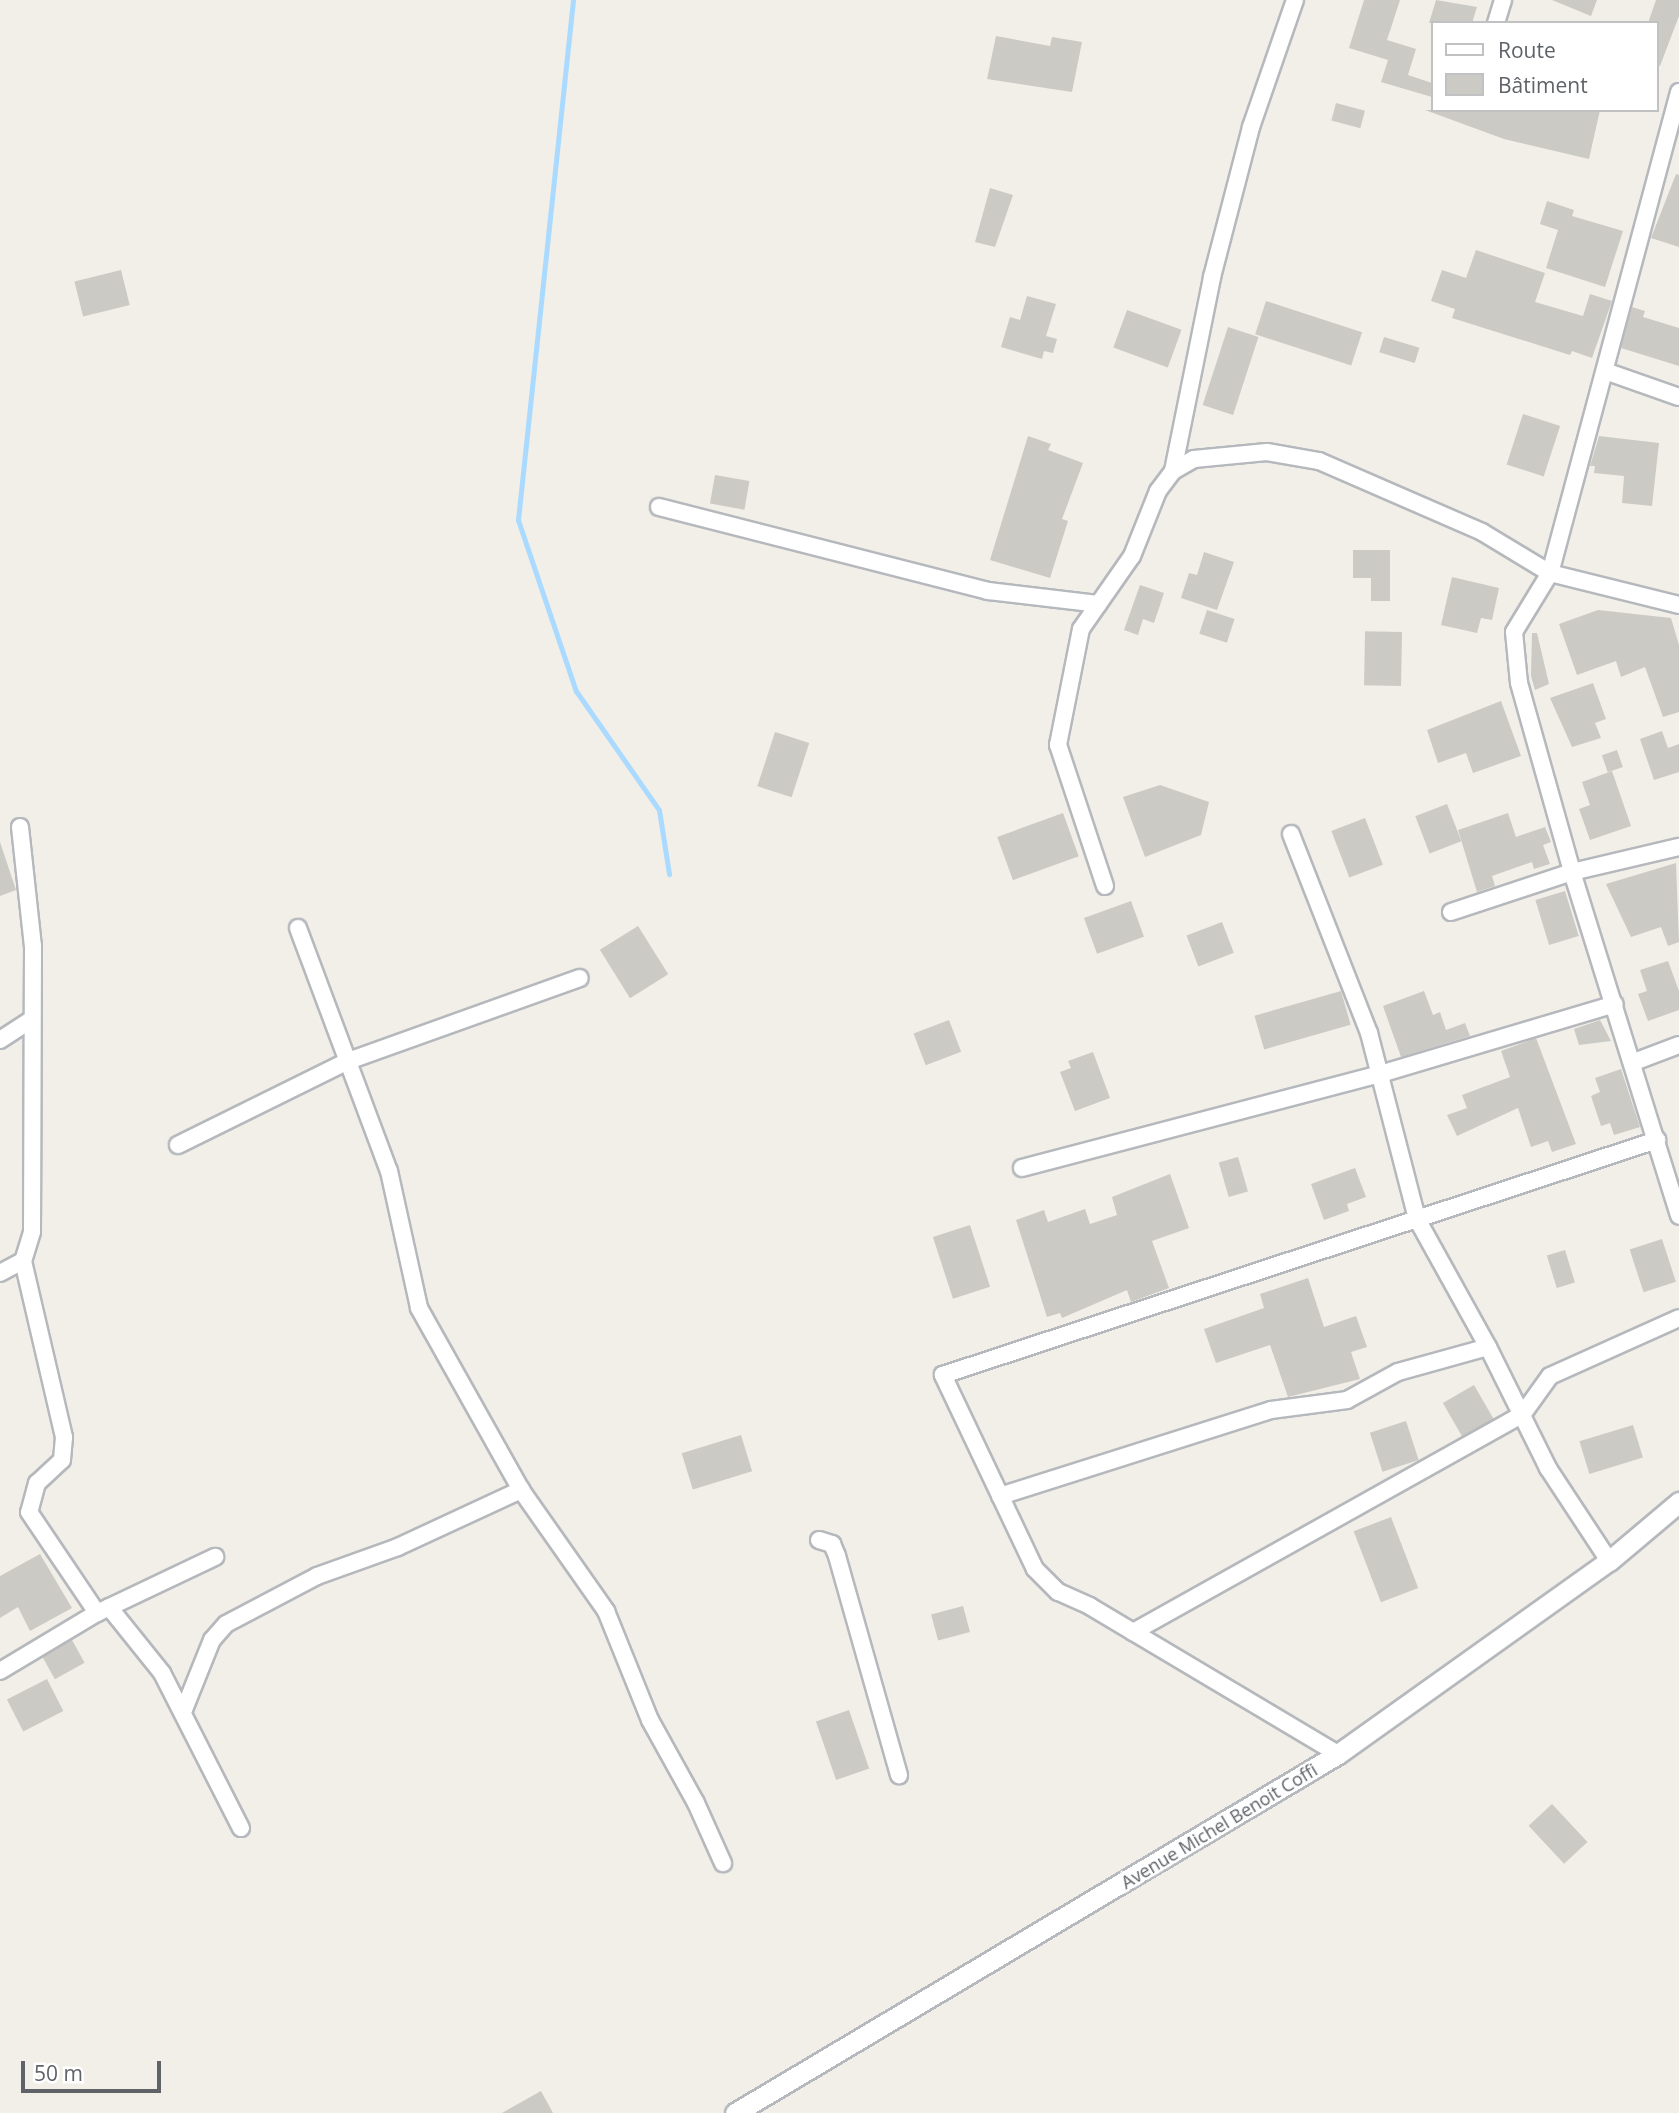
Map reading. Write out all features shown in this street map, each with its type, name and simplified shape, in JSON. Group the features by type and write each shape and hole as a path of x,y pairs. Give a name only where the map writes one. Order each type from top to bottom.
{"street":[{"path":"1173,471 1212,276 1251,127 1295,0"},
{"path":"1497,21 1503,0"},
{"path":"1679,92 1550,573 1514,632 1519,683 1572,872 1634,1062 1679,1216"},
{"path":"1605,372 1679,397"},
{"path":"1105,886 1058,745 1081,629 1132,556 1158,491 1173,471 1194,459 1225,453 1267,452 1319,461 1482,532 1550,573 1679,605"},
{"path":"659,507 988,591 1098,604"},
{"path":"20,827 33,946 32,1231 23,1261 64,1437 62,1460 37,1483 29,1511 103,1610 162,1673 241,1828"},
{"path":"1291,834 1369,1033 1377,1076 1417,1219 1488,1347 1548,1468 1609,1561"},
{"path":"1451,912 1572,872 1679,847"},
{"path":"298,928 389,1171 419,1308 521,1490 606,1611 650,1720 696,1803 723,1863"},
{"path":"178,1145 348,1061 580,978"},
{"path":"1022,1168 1377,1076 1615,1004"},
{"path":"0,1040 32,1019"},
{"path":"1634,1062 1679,1045"},
{"path":"1338,1754 1133,1632 1058,1592 1035,1569 943,1375 1657,1140"},
{"path":"0,1273 23,1261"},
{"path":"1133,1632 1522,1415 1550,1376 1679,1318"},
{"path":"1000,1496 1271,1410 1347,1400 1398,1372 1488,1347"},
{"path":"183,1712 212,1640 226,1624 317,1576 398,1547 521,1490"},
{"name":"Avenue Michel Benoit Coffi","path":"735,2113 1338,1754 1609,1561 1679,1502"},
{"path":"819,1540 832,1544 837,1556 899,1775"},
{"path":"0,1671 103,1610 215,1557"}],"building":[{"path":"1364,0 1400,0 1387,40 1416,49 1408,75 1430,82 1430,96 1381,82 1388,60 1349,48"},
{"path":"1436,0 1477,7 1473,21 1429,23"},
{"path":"1552,0 1597,0 1591,16"},
{"path":"1656,0 1679,0 1679,16 1660,66 1658,21 1649,21"},
{"path":"996,36 1050,46 1052,37 1082,42 1072,92 987,79"},
{"path":"1336,103 1365,111 1360,128 1331,120"},
{"path":"1430,112 1600,112 1589,159 1504,139"},
{"path":"1676,174 1679,175 1679,247 1651,238"},
{"path":"990,188 1013,195 995,247 975,242"},
{"path":"1547,201 1574,210 1572,216 1623,231 1605,287 1546,268 1558,230 1540,224"},
{"path":"1476,250 1545,273 1535,302 1583,316 1590,294 1612,301 1592,358 1572,351 1570,355 1452,318 1455,309 1431,301 1442,270 1466,278"},
{"path":"121,270 130,305 83,317 74,282"},
{"path":"1027,296 1056,304 1046,336 1057,339 1053,353 1044,351 1042,359 1001,347 1010,317 1020,320"},
{"path":"1266,301 1362,332 1351,365 1255,334"},
{"path":"1632,307 1645,311 1643,317 1679,328 1679,366 1621,348"},
{"path":"1127,310 1182,330 1168,367 1113,348"},
{"path":"1228,327 1258,337 1233,415 1203,405"},
{"path":"1384,337 1419,348 1415,363 1379,352"},
{"path":"1523,414 1560,426 1544,476 1507,464"},
{"path":"1028,436 1051,444 1048,450 1083,463 1062,519 1068,521 1050,578 990,560"},
{"path":"1599,436 1659,443 1652,506 1622,503 1624,476 1594,473 1595,466 1590,466"},
{"path":"715,475 749,481 744,510 710,504"},
{"path":"1353,550 1390,550 1390,601 1371,601 1371,578 1353,578"},
{"path":"1204,552 1234,562 1217,610 1181,598 1189,573 1197,575"},
{"path":"1452,577 1499,588 1492,620 1481,618 1477,633 1441,625"},
{"path":"1140,585 1164,593 1154,623 1143,619 1138,635 1124,630"},
{"path":"1207,610 1235,619 1227,643 1199,634"},
{"path":"1598,610 1671,618 1679,645 1679,712 1663,717 1645,667 1621,677 1616,661 1577,675 1559,624"},
{"path":"1365,631 1402,632 1401,686 1364,685"},
{"path":"1532,633 1537,633 1549,684 1535,690 1531,676"},
{"path":"1593,683 1606,719 1595,723 1601,738 1572,747 1550,698"},
{"path":"1501,701 1521,756 1473,773 1466,753 1438,763 1427,730"},
{"path":"1662,731 1668,748 1679,744 1679,772 1654,780 1640,739"},
{"path":"775,732 809,743 792,797 757,786"},
{"path":"1617,750 1623,767 1608,772 1602,755"},
{"path":"1612,771 1631,826 1590,840 1579,809 1590,805 1582,782"},
{"path":"1160,785 1209,802 1201,835 1145,857 1123,797"},
{"path":"1447,804 1461,841 1430,854 1415,816"},
{"path":"1063,813 1079,856 1013,880 997,837"},
{"path":"1508,813 1516,837 1545,827 1551,842 1543,845 1550,864 1534,869 1532,862 1492,876 1495,886 1477,892 1458,830"},
{"path":"1365,818 1383,865 1349,878 1331,831"},
{"path":"0,842 16,890 0,896"},
{"path":"1676,863 1679,942 1668,946 1661,927 1631,937 1606,884"},
{"path":"1565,891 1579,936 1549,945 1535,900"},
{"path":"1131,901 1144,937 1097,954 1084,918"},
{"path":"1222,922 1234,953 1198,966 1187,936"},
{"path":"638,926 668,974 630,998 600,950"},
{"path":"1668,961 1679,991 1679,1010 1648,1021 1638,994 1647,991 1640,970"},
{"path":"1341,991 1351,1025 1264,1049 1254,1016"},
{"path":"1424,991 1433,1015 1440,1012 1446,1030 1465,1023 1470,1036 1401,1057 1383,1006"},
{"path":"949,1020 961,1052 926,1065 914,1034"},
{"path":"1600,1020 1611,1041 1579,1045 1574,1029"},
{"path":"1536,1038 1576,1144 1552,1152 1548,1141 1531,1147 1518,1108 1457,1136 1447,1115 1467,1108 1462,1095 1510,1077 1501,1051"},
{"path":"1093,1052 1110,1098 1075,1111 1060,1072 1071,1068 1068,1061"},
{"path":"1621,1069 1640,1127 1614,1135 1610,1123 1601,1126 1591,1096 1600,1092 1595,1078"},
{"path":"1238,1157 1248,1192 1229,1197 1219,1163"},
{"path":"1355,1168 1366,1197 1347,1204 1349,1211 1324,1220 1311,1184"},
{"path":"1170,1174 1189,1228 1152,1241 1169,1288 1131,1302 1127,1290 1062,1318 1060,1313 1047,1317 1016,1220 1044,1210 1048,1222 1085,1209 1090,1224 1117,1215 1112,1197"},
{"path":"970,1225 990,1287 953,1299 933,1237"},
{"path":"1662,1239 1676,1282 1644,1292 1630,1250"},
{"path":"1565,1250 1575,1283 1557,1288 1547,1256"},
{"path":"1308,1278 1324,1327 1356,1316 1367,1347 1351,1352 1360,1379 1288,1397 1270,1345 1216,1363 1204,1329 1264,1308 1260,1294"},
{"path":"1474,1385 1494,1419 1462,1437 1443,1403"},
{"path":"1406,1421 1419,1460 1383,1472 1370,1433"},
{"path":"1633,1425 1643,1458 1589,1474 1579,1441"},
{"path":"741,1435 752,1471 693,1489 682,1453"},
{"path":"1391,1517 1418,1588 1381,1602 1354,1531"},
{"path":"40,1554 72,1608 30,1631 18,1607 0,1618 0,1576"},
{"path":"963,1606 970,1632 938,1641 931,1615"},
{"path":"72,1640 85,1663 55,1679 42,1656"},
{"path":"47,1679 63,1711 23,1732 7,1699"},
{"path":"849,1710 869,1769 836,1780 816,1721"},
{"path":"1552,1804 1587,1842 1564,1864 1529,1826"},
{"path":"541,2091 553,2113 502,2113"}],"waterway":[{"path":"573,0 518,520 576,691 659,810 669,874"}]}
